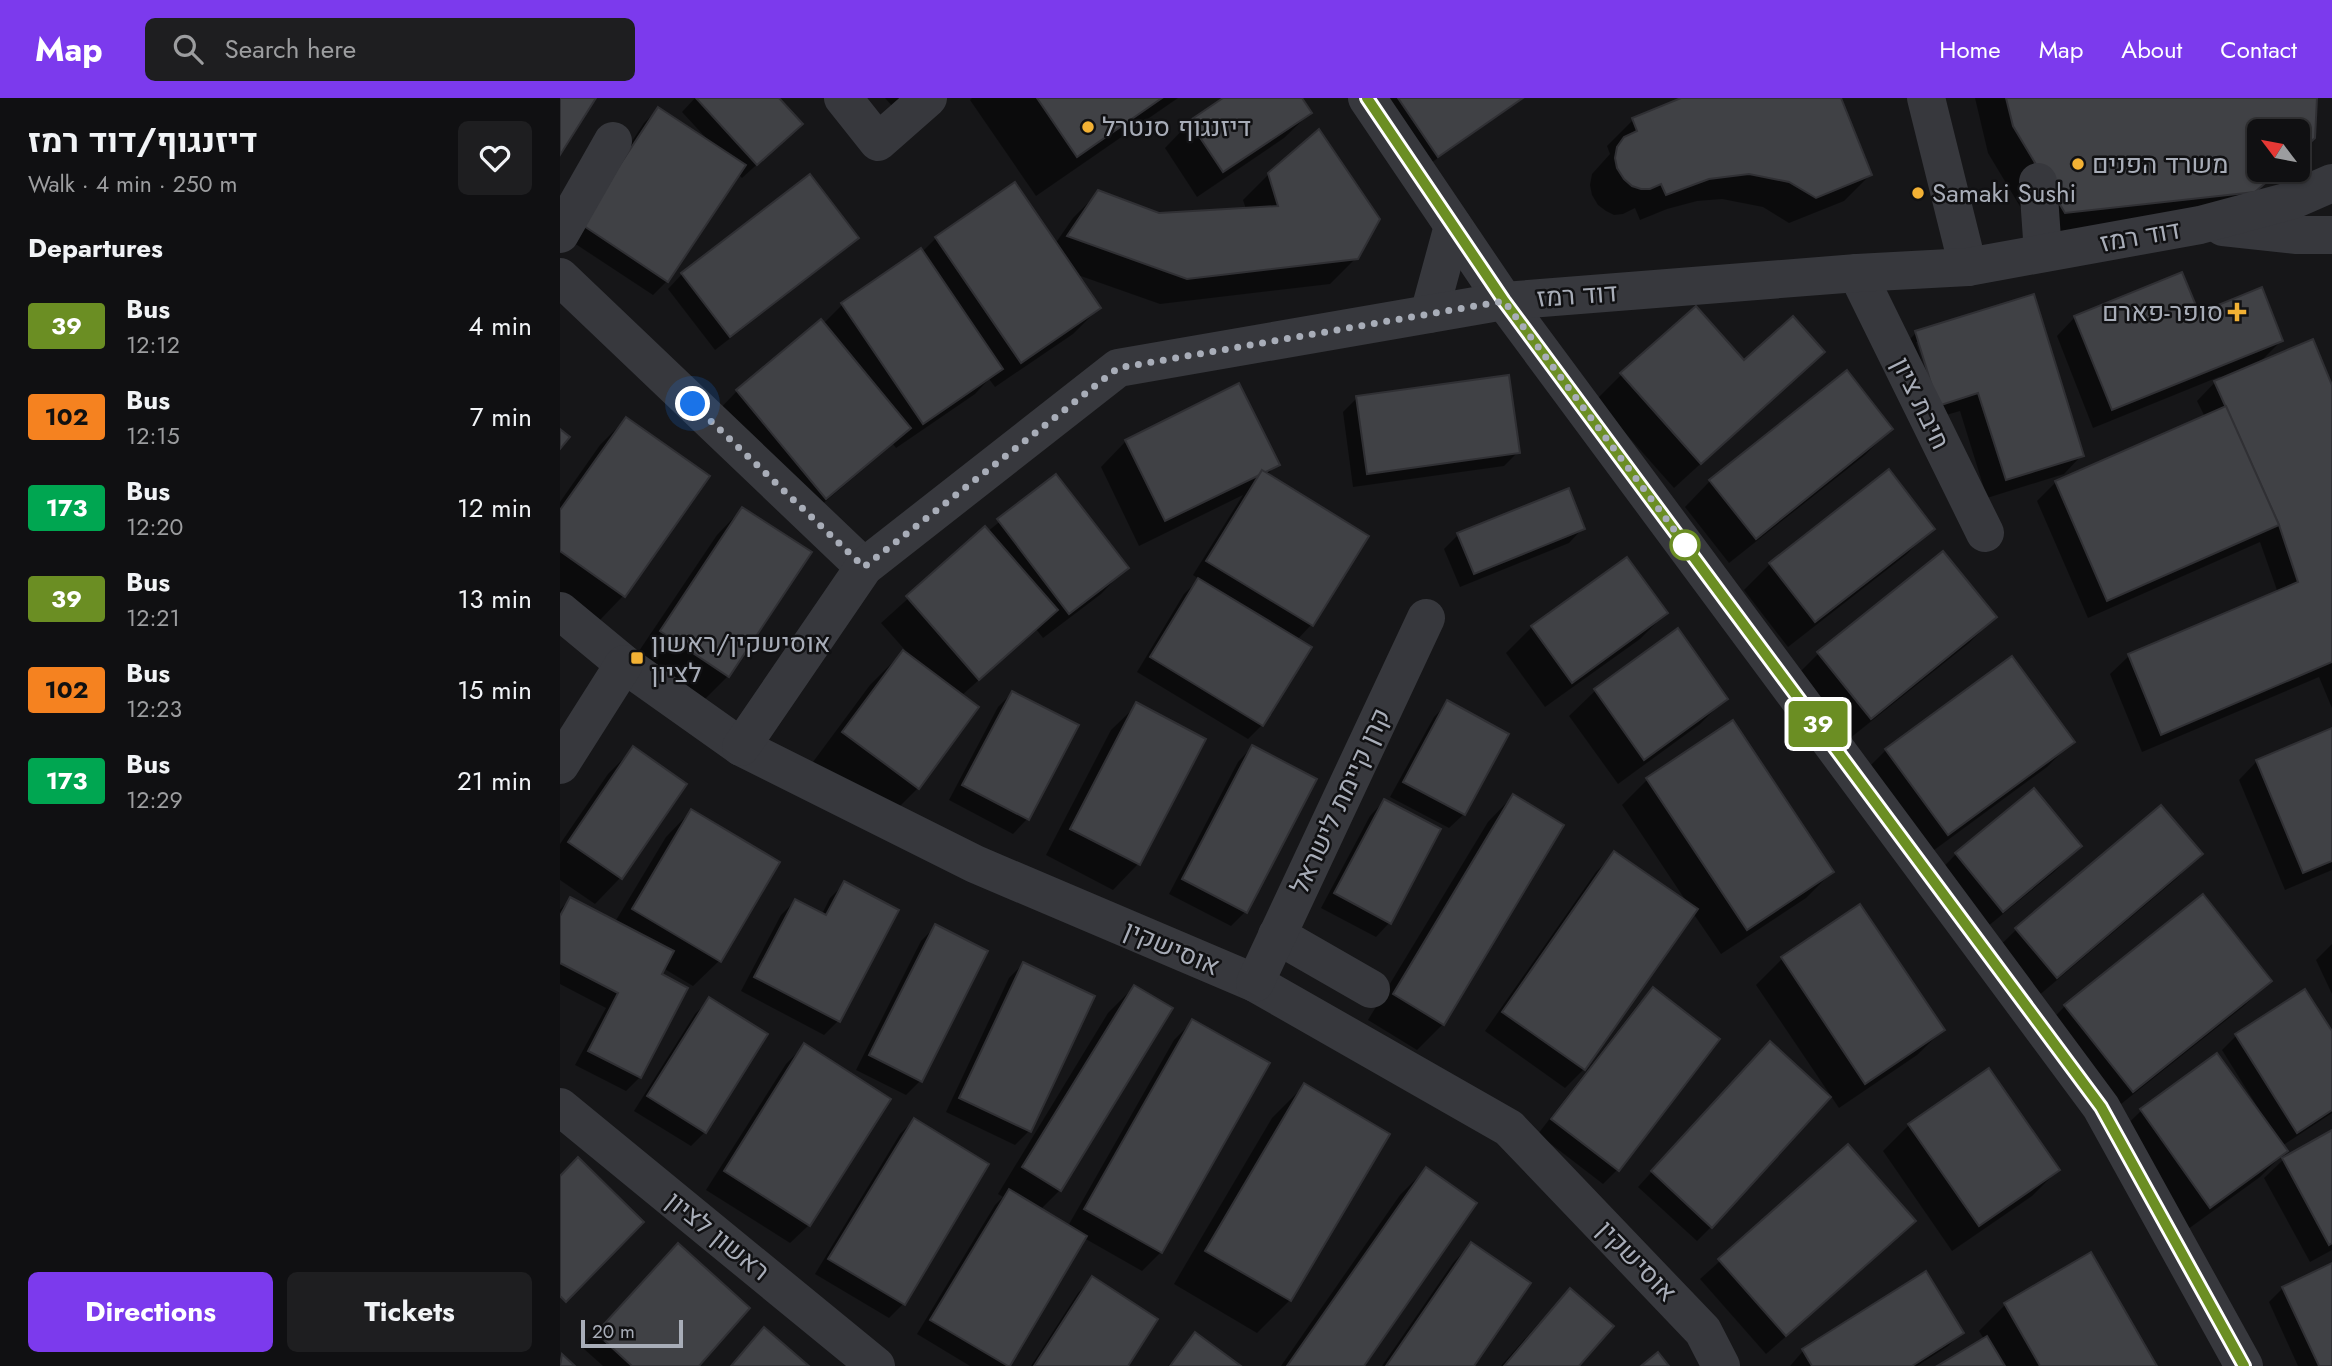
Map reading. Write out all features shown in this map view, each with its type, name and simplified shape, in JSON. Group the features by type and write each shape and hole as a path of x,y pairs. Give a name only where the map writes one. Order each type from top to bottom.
{"street":[{"path":"844,98 878,142 928,98"},
{"path":"1367,98 1504,301 2101,1107 2244,1366"},
{"path":"1927,98 1968,267"},
{"path":"560,234 613,141"},
{"path":"2038,182 2043,253"},
{"name":"דוד רמז","path":"741,747 864,567 1118,368 1504,301 1857,273 1968,267 2200,225 2293,201 2332,183"},
{"name":"דוד רמז","path":"2200,225 2297,235 2332,235"},
{"path":"1429,314 1454,226"},
{"name":"חיבת ציון","path":"1857,273 1985,533"},
{"path":"560,277 864,567"},
{"name":"אוסישקין","path":"560,611 624,664 741,747 975,864 1255,984 1509,1128 1703,1331 1721,1366"},
{"name":"קרן קיימת לישראל","path":"1255,984 1426,618"},
{"path":"560,765 624,664"},
{"path":"1277,935 1371,989"},
{"name":"ראשון לציון","path":"560,1107 876,1366"}],"building":[{"path":"560,98 596,98 560,155"},
{"path":"696,98 779,98 803,124 757,165"},
{"name":"דיזנגוף סנטרל","path":"1037,98 1162,98 1077,157"},
{"path":"1223,98 1302,98 1312,113 1223,172 1189,121"},
{"path":"1398,98 1523,98 1438,157"},
{"path":"1681,98 1841,98 1872,175 1816,198 1789,182 1749,174 1709,179 1666,195 1661,184 1650,189 1632,186 1617,168 1615,158 1617,147 1624,137 1637,131 1632,118"},
{"path":"2006,98 2317,98 2315,138 2310,143 2310,119 2247,119 2247,182 2266,182 2255,192 2065,213 2013,126"},
{"path":"658,107 746,165 668,282 581,224"},
{"path":"1319,129 1380,219 1358,259 1187,279 1067,236 1098,190 1159,213 1278,206 1268,173"},
{"path":"810,174 859,238 730,337 681,273"},
{"path":"1015,182 1101,308 1021,363 935,237"},
{"path":"921,248 1003,369 923,424 841,303"},
{"path":"2182,272 2199,313 2262,287 2283,341 2112,410 2074,316"},
{"path":"2034,294 2084,456 2006,480 1978,393 1938,406 1915,331"},
{"path":"1696,306 1744,360 1793,316 1825,352 1701,464 1620,373"},
{"path":"821,319 911,428 826,499 736,390"},
{"path":"2313,339 2332,385 2332,662 2161,735 2128,654 2298,582 2279,525 2214,381"},
{"path":"1847,370 1893,429 1756,539 1709,480"},
{"path":"1509,375 1520,453 1367,474 1356,396"},
{"path":"1239,383 1280,465 1165,521 1125,440"},
{"path":"2226,406 2279,525 2107,601 2055,481"},
{"path":"626,417 710,476 625,597 560,551 560,510"},
{"path":"560,429 570,437 560,449"},
{"path":"1889,469 1935,529 1815,622 1769,563"},
{"path":"1262,470 1369,536 1313,626 1206,561"},
{"path":"1056,474 1129,568 1069,614 997,519"},
{"path":"1569,488 1585,529 1474,574 1457,533"},
{"path":"742,507 812,552 729,677 660,631"},
{"path":"985,526 1058,610 979,680 906,596"},
{"path":"1943,551 1997,617 1871,719 1817,652"},
{"path":"1627,557 1668,613 1572,683 1531,626"},
{"path":"1198,578 1312,647 1263,726 1150,657"},
{"path":"1678,628 1728,699 1644,760 1594,689"},
{"path":"903,650 979,707 919,789 842,732"},
{"path":"2012,656 2075,742 1948,835 1885,749"},
{"path":"1012,691 1079,725 1029,820 962,785"},
{"path":"1447,700 1509,734 1465,815 1403,782"},
{"path":"1136,702 1206,739 1140,865 1070,829"},
{"path":"1733,720 1834,872 1747,930 1646,778"},
{"path":"2332,728 2332,861 2303,873 2256,760"},
{"path":"1252,745 1317,779 1247,913 1182,879"},
{"path":"633,746 687,784 622,879 568,842"},
{"path":"2034,788 2082,846 2003,912 1955,853"},
{"path":"1513,794 1564,825 1444,1025 1393,994"},
{"path":"1384,799 1441,829 1391,924 1334,893"},
{"path":"2161,805 2203,854 2057,978 2015,928"},
{"path":"691,809 780,862 721,962 632,909"},
{"path":"1614,851 1698,909 1585,1070 1502,1012"},
{"path":"844,881 899,910 840,1022 754,977 795,899 826,915"},
{"path":"2203,894 2272,981 2133,1092 2064,1005"},
{"path":"570,897 674,951 662,974 688,988 641,1078 588,1051 618,993 560,963 560,916"},
{"path":"1860,904 1945,1030 1865,1084 1781,957"},
{"path":"935,924 988,951 922,1082 869,1055"},
{"path":"1023,962 1095,996 1031,1132 959,1098"},
{"path":"1134,985 1173,1008 1061,1191 1022,1167"},
{"path":"1653,987 1720,1039 1619,1171 1551,1119"},
{"path":"2305,989 2332,1031 2332,1110 2297,1133 2235,1034"},
{"path":"709,997 768,1034 706,1133 647,1096"},
{"path":"1192,1019 1270,1063 1162,1253 1084,1209"},
{"path":"1770,1041 1831,1097 1712,1228 1651,1171"},
{"path":"804,1043 891,1099 810,1226 724,1171"},
{"path":"2217,1053 2288,1151 2210,1208 2140,1109"},
{"path":"1989,1068 2060,1170 1979,1226 1908,1124"},
{"path":"1304,1083 1390,1134 1291,1301 1205,1251"},
{"path":"914,1118 989,1164 905,1305 828,1259"},
{"path":"2332,1130 2332,1243 2329,1245 2282,1158"},
{"path":"1848,1144 1916,1221 1786,1336 1718,1259"},
{"path":"578,1157 644,1222 566,1302 560,1296 560,1176"},
{"path":"1426,1167 1477,1203 1364,1366 1287,1366"},
{"path":"1009,1189 1087,1236 1008,1366 930,1320"},
{"path":"1471,1242 1531,1283 1474,1366 1386,1366"},
{"path":"678,1243 750,1308 699,1366 632,1366 596,1333"},
{"path":"2091,1252 2157,1366 2040,1366 2004,1303"},
{"path":"2332,1263 2332,1366 2319,1366 2282,1287"},
{"path":"1926,1271 1964,1333 1912,1366 1812,1366 1802,1349"},
{"path":"1092,1276 1158,1319 1128,1366 1034,1366"},
{"path":"1570,1288 1614,1326 1579,1366 1504,1366"},
{"path":"764,1327 809,1366 731,1366"},
{"path":"1195,1332 1241,1366 1170,1366"},
{"path":"1987,1336 2005,1366 1937,1366"},
{"path":"1658,1352 1669,1366 1641,1366"},
{"path":"562,1354 575,1366 560,1366"}],"bus line":[{"name":"39","path":"1367,98 1504,301 2101,1107 2244,1366"}],"place":[{"name":"דיזנגוף סנטרל","path":"1088,127"},
{"name":"משרד הפנים","path":"2078,164"},
{"name":"Samaki Sushi","path":"1918,193"},
{"name":"סופר-פארם","path":"2237,312"},
{"name":"אוסישקין/ראשון לציון","path":"637,658"}],"route":[{"path":"693,404 864,567 1118,368 1504,301 1687,547 1685,545"}]}
